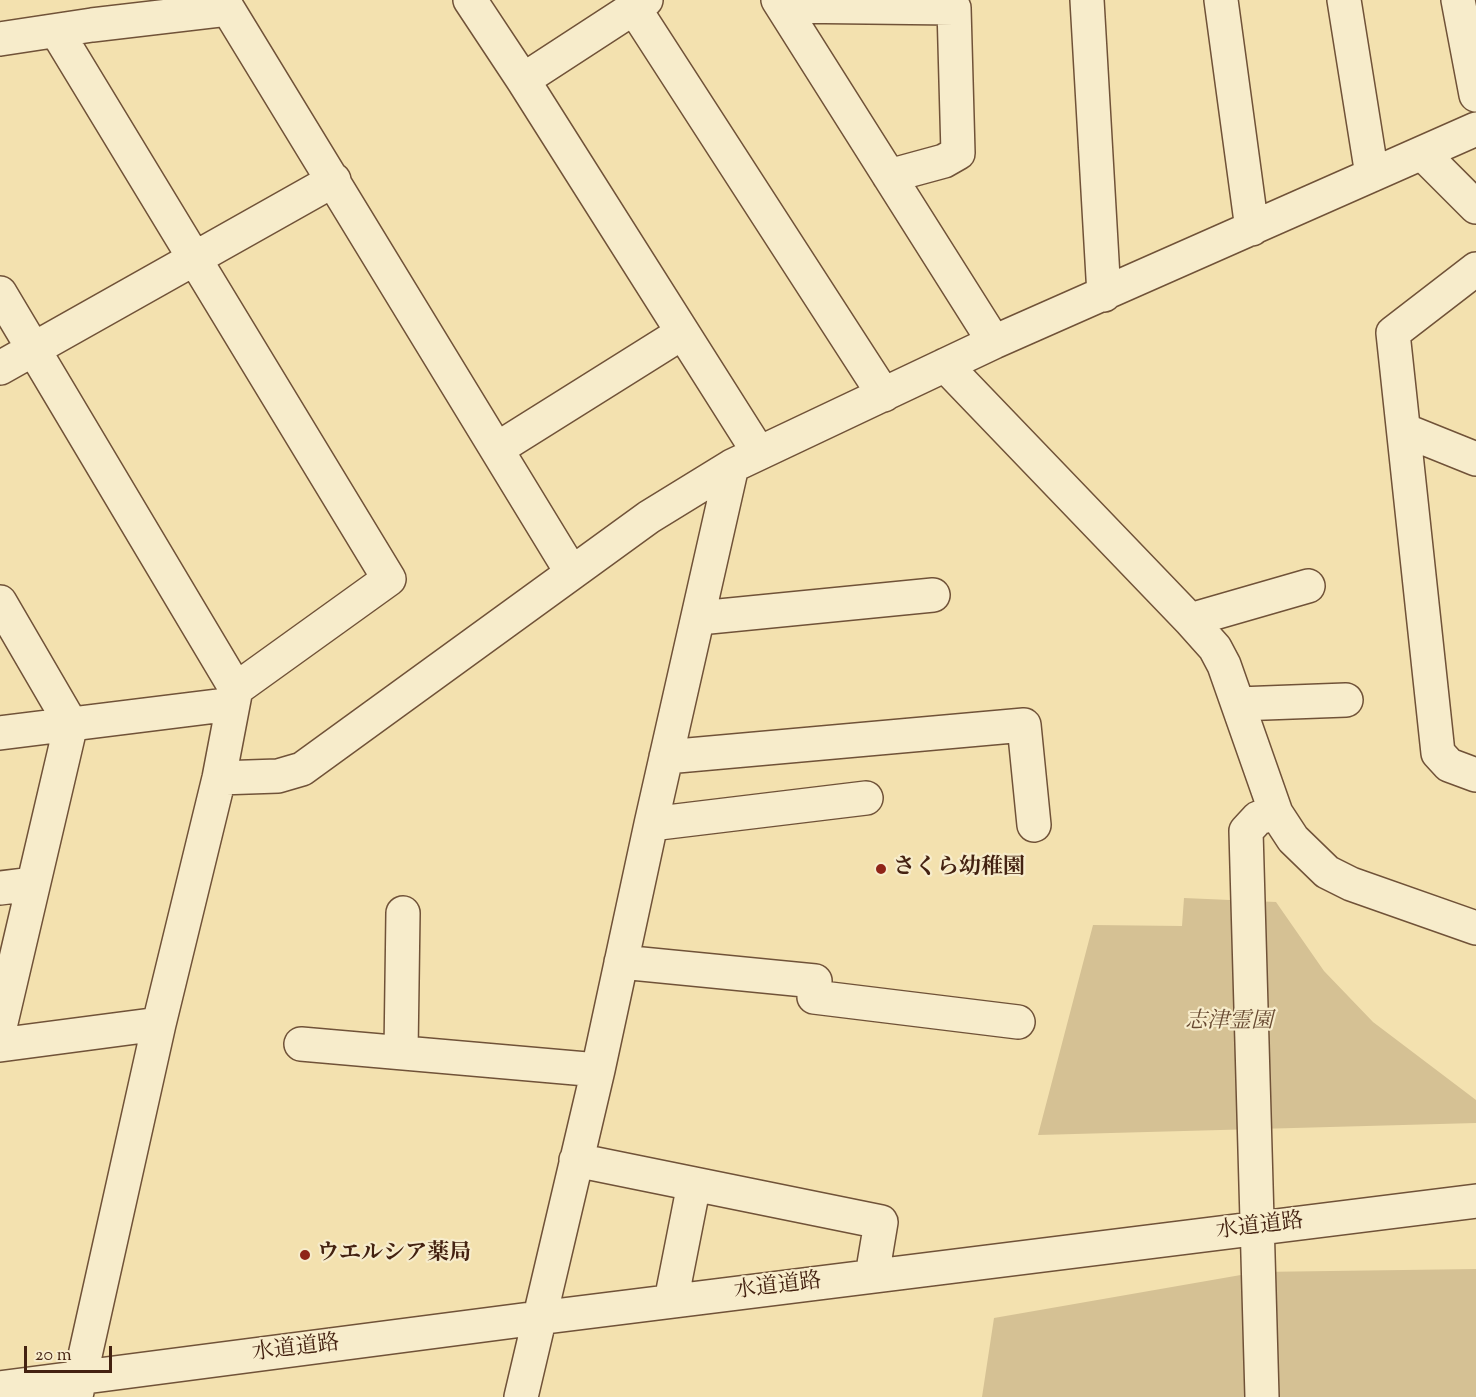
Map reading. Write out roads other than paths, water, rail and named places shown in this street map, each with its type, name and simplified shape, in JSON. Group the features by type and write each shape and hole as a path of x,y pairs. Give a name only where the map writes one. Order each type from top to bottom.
{"street":[{"path":"470,0 682,333 745,460 699,618 651,824 598,1070 521,1397"},
{"path":"1087,0 1104,295"},
{"path":"1221,0 1252,230"},
{"path":"1344,0 1372,175"},
{"path":"1458,0 1476,95"},
{"path":"780,3 994,342"},
{"path":"780,3 954,9 958,153 944,161 889,176"},
{"path":"523,80 640,4 884,395"},
{"path":"0,39 92,25 228,9 572,573"},
{"path":"0,733 71,724 234,696 389,579 57,32"},
{"path":"219,778 278,776 302,770 649,518 745,460 994,342 1252,230 1476,129"},
{"path":"1423,154 1476,207"},
{"path":"0,368 334,180"},
{"path":"1476,269 1393,333 1438,753 1449,765 1476,775"},
{"path":"0,293 234,696 219,778 159,1024 78,1387"},
{"path":"497,448 682,333"},
{"path":"945,365 1215,648 1224,665 1276,813 1293,839 1327,872 1351,884 1476,928"},
{"path":"1404,430 1476,459"},
{"path":"1190,620 1308,586"},
{"path":"699,618 933,595"},
{"path":"0,602 71,724 0,1027"},
{"path":"1238,704 1346,700"},
{"path":"666,757 1024,725 1035,825"},
{"path":"651,824 866,798"},
{"path":"1262,1397 1246,831 1258,818 1276,813"},
{"path":"0,888 33,884"},
{"path":"401,1052 403,913"},
{"path":"621,962 815,981 814,997 1018,1022"},
{"path":"0,1045 159,1024"},
{"path":"301,1044 598,1070"},
{"path":"576,1160 881,1222 872,1276"},
{"path":"671,1301 694,1184"},
{"name":"水道道路","path":"0,1388 78,1387 538,1318 1476,1201"}],"place":[{"name":"さくら幼稚園","path":"881,869"},
{"name":"ウエルシア薬局","path":"305,1255"}],"park label":[{"name":"志津霊園","path":"1229,1023"}]}
